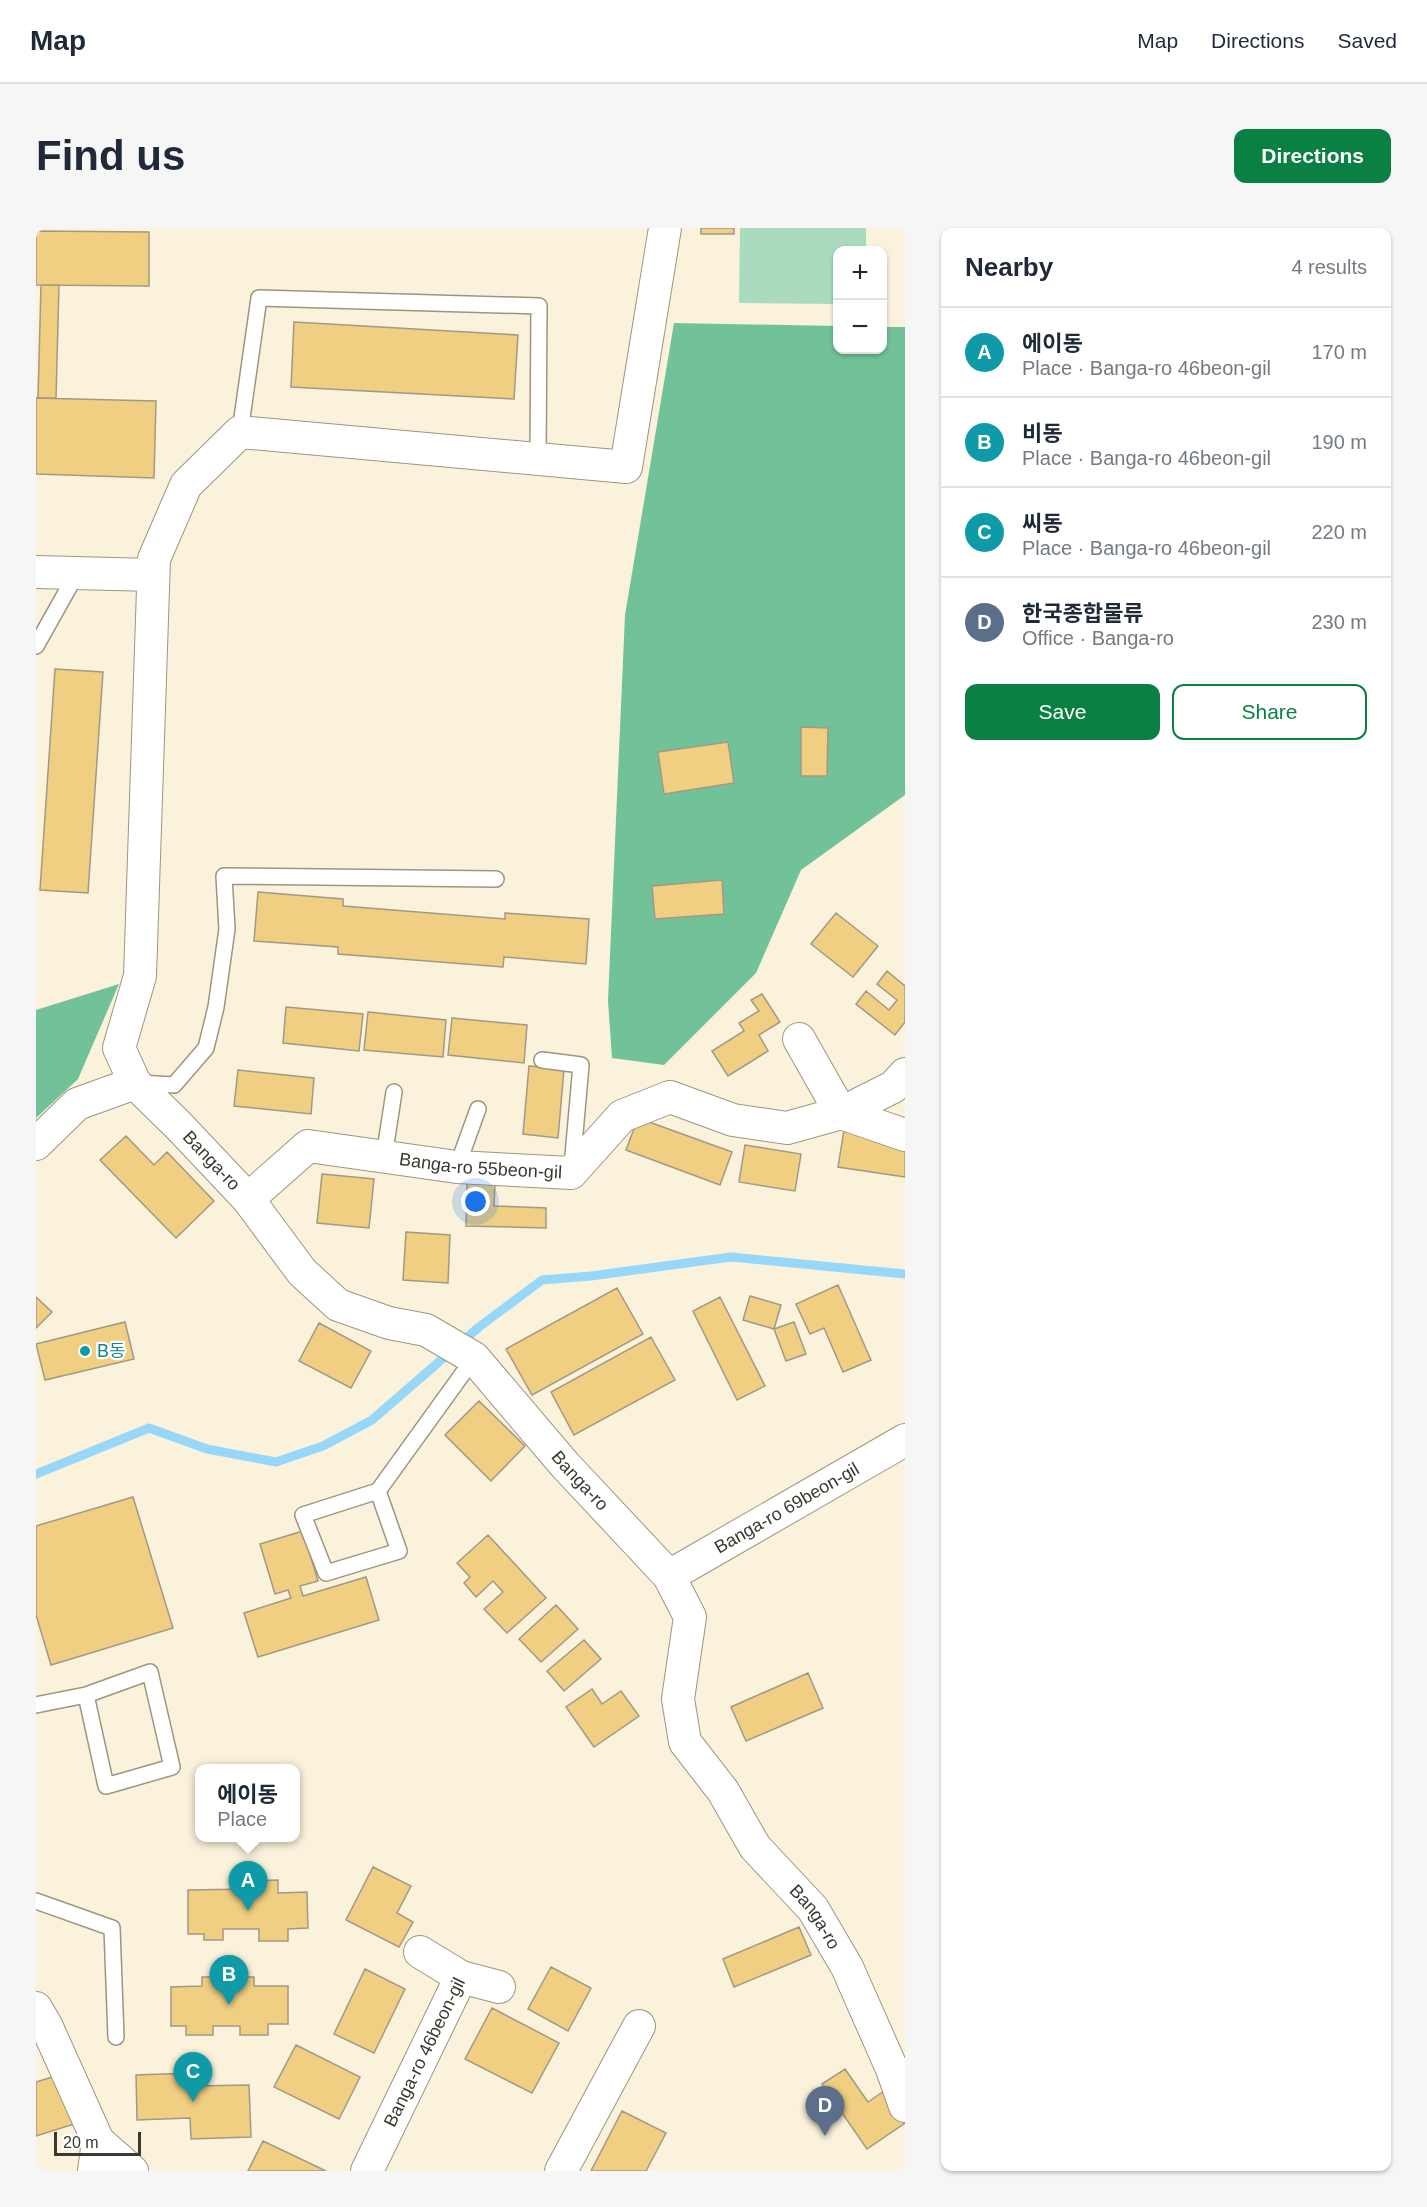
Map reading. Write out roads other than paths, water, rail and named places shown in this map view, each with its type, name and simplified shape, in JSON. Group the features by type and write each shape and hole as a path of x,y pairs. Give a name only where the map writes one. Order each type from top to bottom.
{"street":[{"path":"36,1144 77,1104 135,1083 119,1048 140,976 154,559 186,485 240,432 626,467 665,228"},
{"path":"36,572 153,575"},
{"path":"800,1040 841,1113 905,1135"},
{"name":"Banga-ro 55beon-gil","path":"248,1200 308,1146 457,1167 571,1173 622,1116 670,1097 733,1120 787,1128 841,1113 893,1087 905,1074"},
{"name":"Banga-ro","path":"135,1083 248,1200 302,1272 338,1305 389,1323 426,1330 474,1358 565,1465 669,1576 690,1617 678,1700 685,1742 723,1791 755,1847 813,1909 847,1966 892,2069 905,2106"},
{"name":"Banga-ro 69beon-gil","path":"669,1576 905,1440"},
{"name":"Banga-ro 46beon-gil","path":"367,2171 461,1977 420,1952"},
{"path":"461,1977 500,1987"},
{"path":"36,2008 46,2025 96,2156 132,2171"},
{"path":"561,2171 639,2026"}],"lane":[{"path":"240,432 259,298 539,306 538,459"},
{"path":"36,646 77,573"},
{"path":"135,1083 174,1085 206,1048 216,1007 227,929 224,876 496,879"},
{"path":"542,1060 581,1065 571,1173"},
{"path":"384,1157 394,1092"},
{"path":"457,1167 477,1109"},
{"path":"378,1491 399,1551 326,1573 303,1515 378,1491 474,1358"},
{"path":"36,1704 86,1695 150,1672 172,1767 106,1786 86,1695"},
{"path":"36,1901 112,1928 116,2037"}],"waterway":[{"path":"36,1474 149,1428 207,1449 276,1462 323,1446 372,1420 479,1327 542,1280 591,1276 731,1257 905,1274"}],"place":[{"name":"B동","path":"85,1351"},
{"name":"에이동","path":"248,1911"},
{"name":"비동","path":"229,2005"},
{"name":"씨동","path":"193,2102"},
{"name":"한국종합물류","path":"825,2136"}]}
